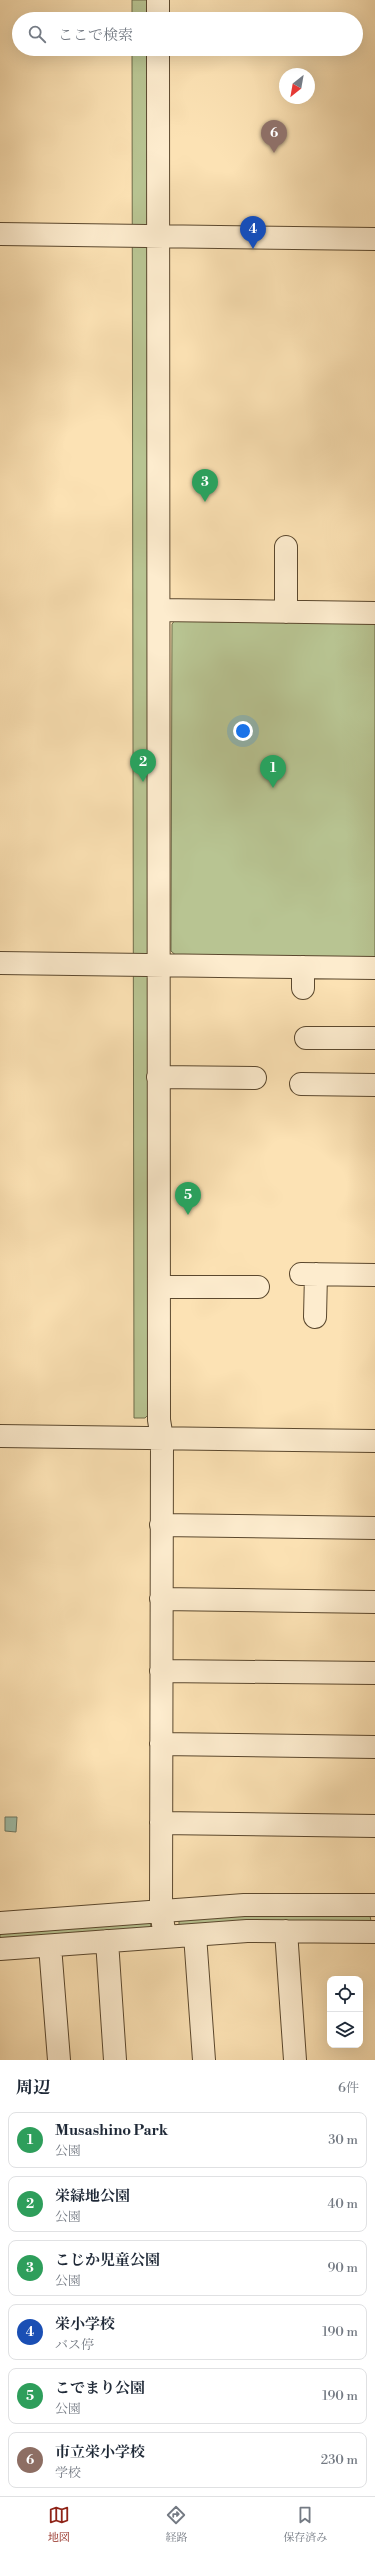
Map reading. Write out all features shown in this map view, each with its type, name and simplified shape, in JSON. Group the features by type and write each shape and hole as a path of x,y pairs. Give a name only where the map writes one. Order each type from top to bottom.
{"street":[{"path":"158,0 158,12"},
{"path":"158,56 159,1420 162,1438 161,1911 165,1937"},
{"path":"0,234 375,239"},
{"path":"286,547 286,612"},
{"path":"159,610 375,613"},
{"path":"0,962 158,964 303,978 375,968"},
{"path":"306,1038 375,1038"},
{"path":"158,1077 255,1078"},
{"path":"301,1084 375,1086"},
{"path":"316,1317 309,1274 375,1275"},
{"path":"159,1287 258,1287"},
{"path":"0,1436 375,1441"},
{"path":"161,1525 375,1528"},
{"path":"161,1599 375,1602"},
{"path":"161,1671 375,1674"},
{"path":"161,1744 375,1747"},
{"path":"161,1822 375,1826"},
{"path":"0,1923 244,1905 375,1905"},
{"path":"0,1949 195,1935 286,1931 375,1932"},
{"path":"286,1931 296,2060"},
{"path":"195,1935 204,2060"},
{"path":"107,1941 115,2060"},
{"path":"50,1946 59,2060"}],"green space":[{"path":"132,0 152,0 152,12 132,12"},
{"path":"132,56 152,56 152,1411 145,1418 134,1418"},
{"path":"177,618 375,621 375,961 180,959 171,951 172,624"},
{"path":"184,1915 370,1916 371,1921 179,1926 179,1920"},
{"path":"150,1922 151,1928 0,1944 0,1929"}],"shaded area":[{"path":"5,1817 17,1817 16,1832 5,1831"}],"place":[{"name":"市立栄小学校","path":"274,153"},
{"name":"栄小学校","path":"253,249"},
{"name":"こじか児童公園","path":"205,502"},
{"name":"栄緑地公園","path":"143,782"},
{"name":"Musashino Park","path":"273,788"},
{"name":"こでまり公園","path":"188,1215"}]}
